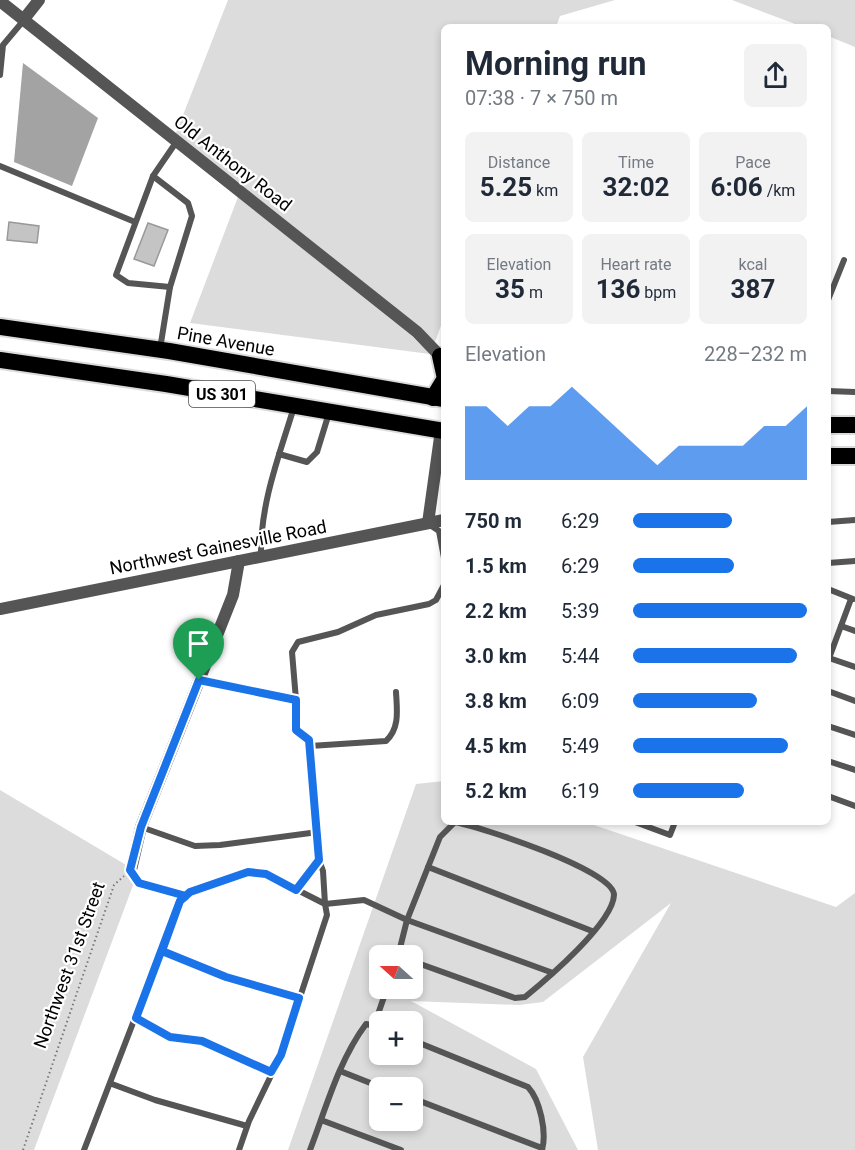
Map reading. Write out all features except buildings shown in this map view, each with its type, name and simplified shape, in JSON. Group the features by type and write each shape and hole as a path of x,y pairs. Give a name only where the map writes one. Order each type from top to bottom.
{"highway":[{"name":"Pine Avenue","path":"0,327 160,350 438,398"},
{"name":"US 301","path":"0,360 166,384 329,413 441,429"},
{"path":"831,424 855,425"},
{"path":"831,456 855,456"}],"street":[{"path":"24,20 39,0"},
{"name":"Old Anthony Road","path":"0,1 417,332 441,358"},
{"path":"428,523 441,442"},
{"name":"Northwest Gainesville Road","path":"0,609 441,521"},
{"name":"Northwest 31st Street","path":"130,870 141,827 233,595 239,561"}],"lane":[{"path":"0,75 2,45 24,20"},
{"path":"170,287 128,283 119,279 116,274 153,176 177,141"},
{"path":"0,166 135,222"},
{"path":"153,176 188,203 192,209 191,223 170,287 160,350"},
{"path":"831,292 844,260"},
{"path":"831,391 855,392"},
{"path":"261,557 261,529 279,454 294,407"},
{"path":"279,454 308,462 317,452 329,413"},
{"path":"831,522 855,520"},
{"path":"428,523 439,531 441,542"},
{"path":"831,563 855,561"},
{"path":"831,590 853,599 831,651"},
{"path":"239,1150 247,1126 281,1055 327,915 323,871 319,860 310,746 308,738 296,730 292,652 298,642 338,632 376,615 429,604 436,600 441,591"},
{"path":"841,626 855,631"},
{"path":"831,660 855,667"},
{"path":"199,680 296,700"},
{"path":"310,746 386,741 394,734 397,714 396,692"},
{"path":"831,692 855,701"},
{"path":"831,727 855,735"},
{"path":"831,762 855,770"},
{"path":"831,797 855,806"},
{"path":"401,945 407,920 440,837 452,825"},
{"path":"423,965 515,998 525,997 568,960 612,906 614,892 608,883 595,873 531,847 464,825"},
{"path":"644,825 670,835 674,825"},
{"path":"141,827 195,846 220,845 318,832"},
{"path":"296,890 319,860"},
{"path":"428,867 592,931"},
{"path":"130,870 139,883 186,896"},
{"path":"84,1150 112,1084 180,901 186,896 248,872 266,874 326,904 364,900 407,920 552,974"},
{"path":"162,951 226,977 299,998"},
{"path":"136,1018 170,1037 202,1041 271,1072"},
{"path":"310,1150 340,1071 356,1038 366,1024 369,1025"},
{"path":"423,1044 528,1087 536,1095 545,1141 542,1149 423,1102"},
{"path":"340,1071 369,1082"},
{"path":"112,1084 155,1100 247,1126"},
{"path":"321,1120 400,1150"}],"path":[{"name":"Northwest 31st Street","path":"23,1150 114,885 130,870"}],"shaded area":[{"path":"228,0 615,0 560,16 557,24 441,24 441,325 435,342 176,133"},
{"path":"732,0 855,0 855,47 831,37 831,24 795,24"},
{"path":"23,63 98,118 72,186 14,162"},
{"path":"238,197 412,336 430,354 190,323"},
{"path":"441,781 441,825 594,825 836,907 855,893 855,1150 598,1150 583,1057 671,903 543,1002 519,1005 411,1001 536,1069 578,1150 288,1150 416,784"},
{"path":"0,790 138,872 34,1150 0,1150"}],"route":[{"path":"199,680 141,827 130,870 135,881 139,883 186,896 180,901 162,951 226,977 299,998 281,1055 271,1072 202,1041 170,1037 136,1018 180,901 186,896 190,892 248,872 266,874 296,890 319,860 309,740 296,730 296,700 199,680"}]}
